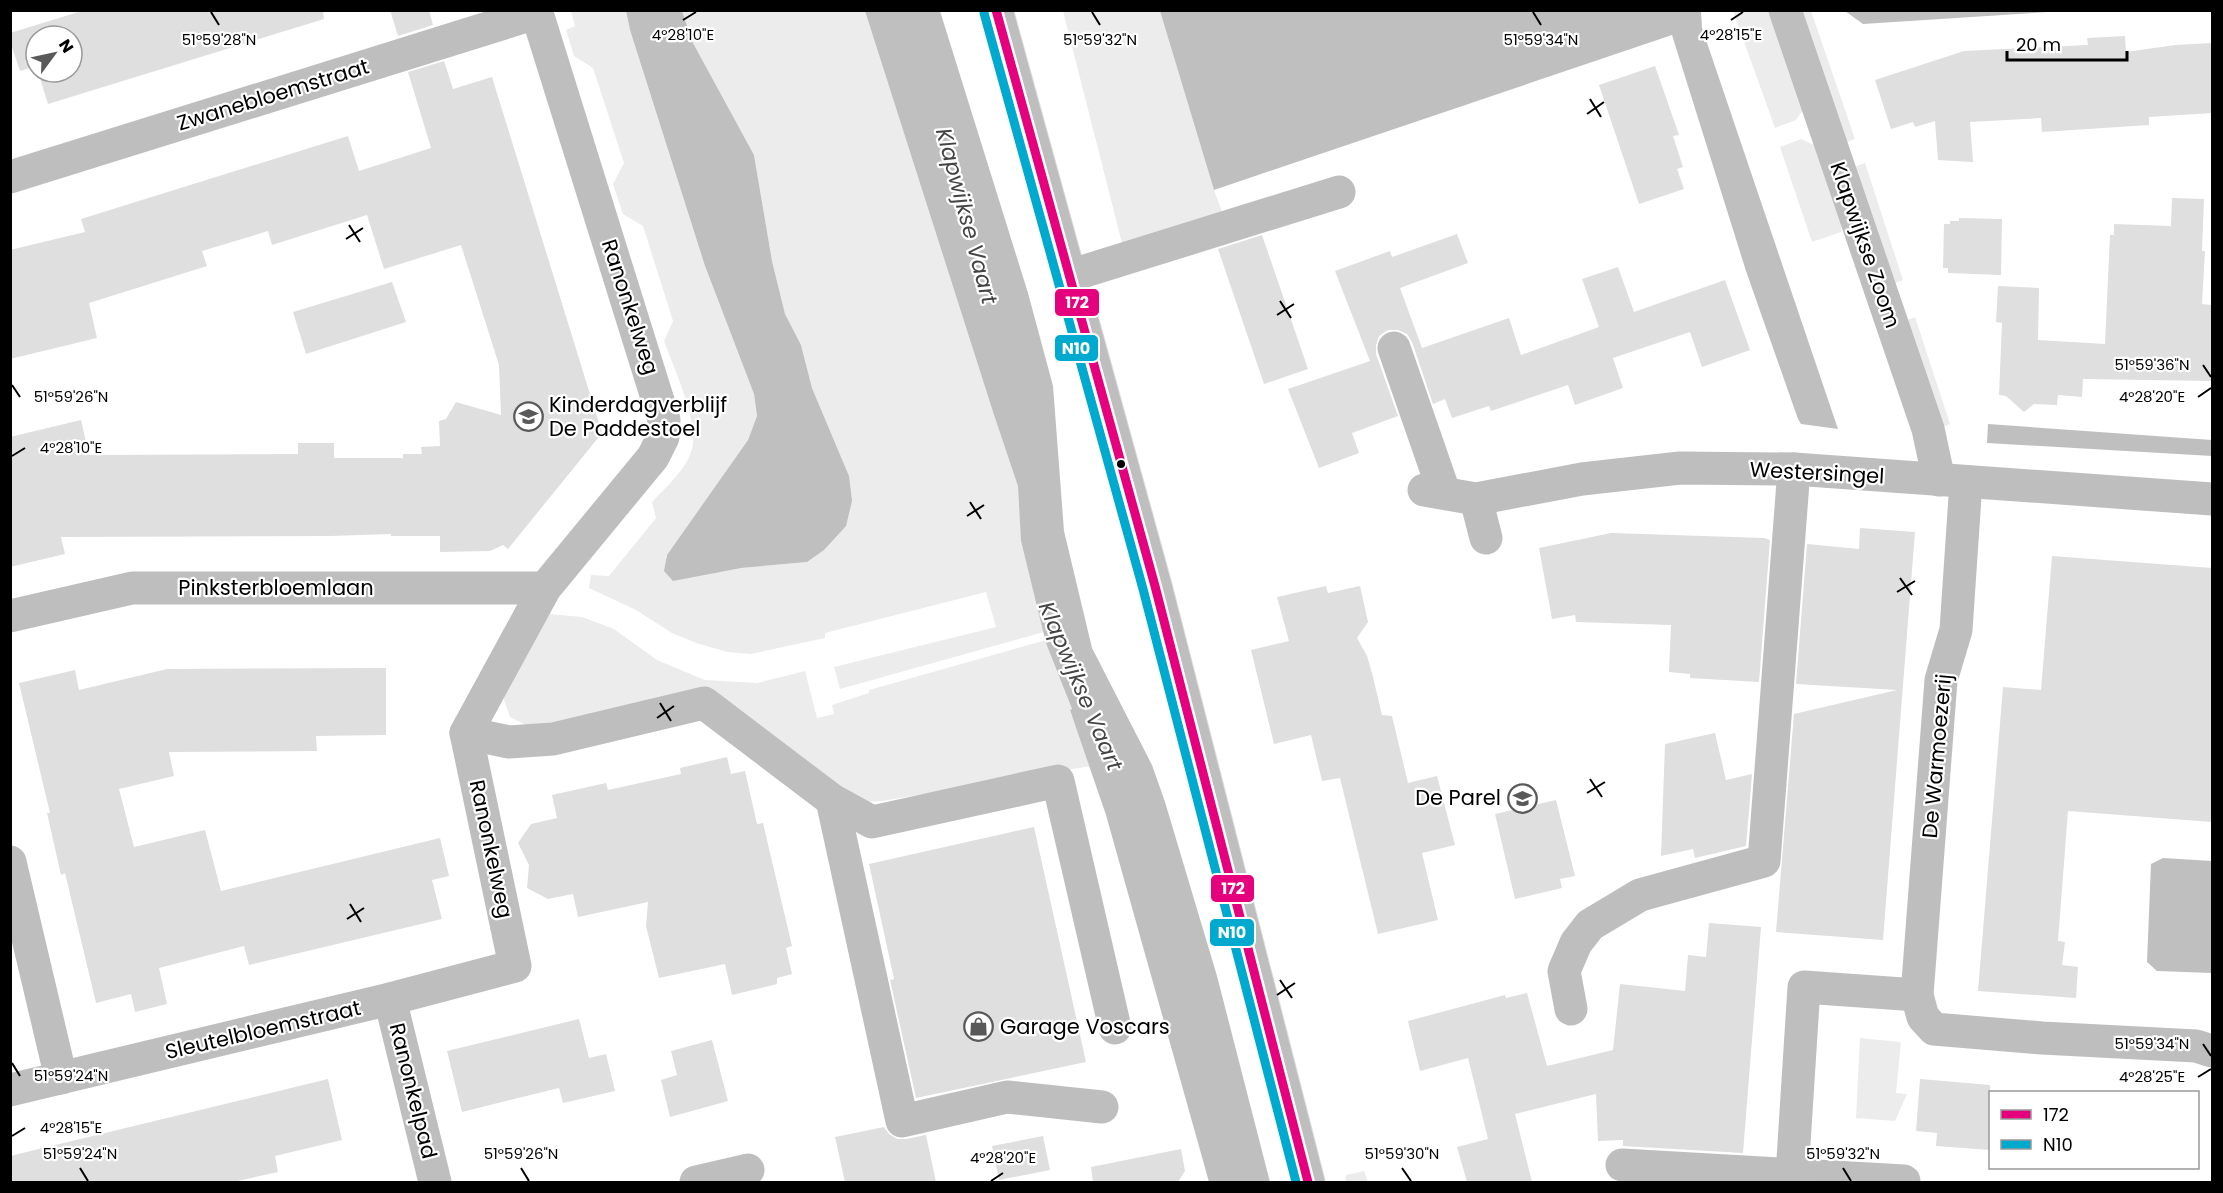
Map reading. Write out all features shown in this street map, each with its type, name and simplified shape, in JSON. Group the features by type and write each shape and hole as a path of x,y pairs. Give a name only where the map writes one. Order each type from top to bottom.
{"street":[{"path":"996,10 1155,586 1308,1182"},
{"name":"Klapwijkse Zoom","path":"1785,10 1928,429 1952,481"},
{"name":"Zwanebloemstraat","path":"10,177 536,11"},
{"name":"Ranonkelweg","path":"515,966 466,733 545,588 652,457 663,437 664,420 536,11"},
{"path":"1070,276 1339,192"},
{"name":"Westersingel","path":"1394,348 1434,491 1476,499 1582,479 1680,468 1794,469 2212,499"},
{"path":"1571,1009 1564,971 1576,943 1590,925 1640,895 1764,861 1794,469"},
{"name":"De Warmoezerij","path":"1952,481 1956,630 1941,680 1917,995 1923,1017 1934,1029 2042,1038 2196,1046 2212,1051"},
{"path":"1476,499 1486,538"},
{"name":"Pinksterbloemlaan","path":"10,616 132,588 545,588"},
{"path":"466,733 509,742 553,739 704,703 832,800 872,822 1058,780 1115,1028"},
{"path":"832,800 902,1121 1007,1097 1102,1107"},
{"path":"10,862 61,1078"},
{"name":"Sleutelbloemstraat","path":"10,1090 390,999 515,966"},
{"path":"1792,1175 1804,987 1917,995"},
{"name":"Ranonkelpad","path":"390,999 435,1182"},
{"path":"1622,1165 1904,1181"},
{"path":"696,1182 748,1170"}],"shaded area":[{"path":"571,11 626,11 630,30 705,266 754,394 757,416 748,440 665,558 741,568 807,562 849,476 812,388 801,345 785,314 772,261 754,155 693,43 682,11 865,11 994,415 1019,486 1021,541 1044,632 840,689 834,667 996,627 986,592 825,633 825,638 751,654 728,652 672,633 636,610 589,588 591,575 609,576 656,518 652,502 685,464 692,449 693,437 689,410 664,341 673,321 643,226 623,214 613,184 624,163 593,68 574,56 566,30 575,26"},
{"path":"1063,11 1160,11 1223,214 1123,247"},
{"path":"1733,11 1769,11 1803,110 1796,120 1775,128"},
{"path":"1800,11 1811,11 1855,139 1845,143"},
{"path":"1801,139 1814,145 1842,225 1841,232 1812,242 1780,147"},
{"path":"1865,163 1903,280 1893,284 1854,167"},
{"path":"1915,317 1950,424 1940,428 1905,321"},
{"path":"550,614 582,617 614,629 657,660 705,680 757,683 805,671 817,718 834,714 832,705 869,693 869,690 1046,640 1091,766 882,801 864,802 841,789 708,688 536,730 510,717 503,697 532,638"},
{"path":"1860,1038 1901,1042 1896,1093 1907,1094 1895,1121 1856,1118"},
{"path":"1364,1171 1368,1182 1345,1182 1346,1175"}],"water":[{"path":"626,11 682,11 693,43 754,155 772,261 785,314 801,345 812,388 849,476 852,501 846,526 824,550 807,562 741,568 673,581 664,571 667,555 748,440 757,416 754,394 705,266 630,30"},
{"name":"Klapwijkse Vaart","path":"865,11 940,11 1028,293 1053,386 1064,531 1092,648 1152,765 1165,802 1217,976 1270,1182 1209,1182 1106,815 1070,710 1072,709 1046,643 1021,541 1018,486"},
{"path":"1160,11 1701,11 1702,28 1838,429 1801,424 1798,419 1746,271 1672,35 1214,190"},
{"path":"1845,11 2064,11 1863,24"},
{"path":"1988,424 2212,440 2212,456 1987,443"},
{"path":"2163,858 2212,861 2212,973 2157,971 2147,962 2151,864"}],"building":[{"path":"85,10 323,10 324,19 48,104 42,84 84,84 84,24 39,24"},
{"path":"390,10 429,10 433,25 398,36"},
{"path":"24,29 24,70 20,71 10,41 10,33"},
{"path":"2125,36 2126,52 2175,45 2212,43 2212,113 2149,117 2149,125 2042,132 2041,118 1970,122 1973,162 1938,160 1935,121 1915,127 1913,122 1891,129 1875,80 1964,51 2088,45 2087,38"},
{"path":"444,61 453,89 492,77 602,433 508,549 503,545 490,551 440,552 440,536 391,536 391,534 61,537 65,554 10,567 10,437 81,420 89,455 298,454 298,443 334,443 334,458 403,458 403,454 422,454 421,447 440,446 439,421 446,419 456,402 501,415 499,365 461,245 384,269 367,215 272,245 268,231 202,251 207,266 89,303 97,338 10,359 10,250 85,232 81,219 348,136 359,171 431,148 408,72"},
{"path":"1655,66 1679,135 1673,136 1683,167 1677,169 1684,189 1639,204 1599,85"},
{"path":"2172,198 2204,199 2202,251 2205,251 2202,304 2212,305 2211,381 2083,379 2082,397 2058,395 2057,405 2034,404 2024,412 2006,396 1999,395 2002,323 1996,322 1998,286 2039,288 2038,340 2105,344 2110,235 2114,235 2114,224 2171,226"},
{"path":"1959,218 2002,219 2001,275 1948,273 1948,268 1943,268 1944,224 1959,221"},
{"path":"1457,234 1468,263 1400,288 1422,348 1509,318 1521,355 1599,327 1582,279 1618,267 1634,312 1725,280 1750,350 1702,367 1690,332 1613,358 1623,388 1575,405 1568,385 1491,411 1489,406 1452,418 1445,399 1433,404 1412,342 1407,334 1398,330 1388,330 1379,336 1376,354 1398,416 1352,433 1359,453 1319,468 1288,389 1370,361 1335,271 1390,251 1392,257"},
{"path":"1262,235 1308,369 1264,384 1218,249"},
{"path":"392,282 406,322 306,354 293,312"},
{"path":"1860,528 1915,532 1883,940 1776,932 1794,714 1897,690 1796,684 1807,544 1859,549"},
{"path":"1611,533 1770,540 1759,682 1690,678 1690,674 1669,672 1671,625 1576,622 1575,615 1552,619 1539,548"},
{"path":"2052,556 2212,568 2212,822 2068,811 2058,941 2065,942 2062,965 2078,967 2076,998 1978,991 2003,687 2041,690"},
{"path":"1326,586 1328,593 1360,586 1368,622 1357,638 1367,656 1382,715 1392,716 1408,783 1437,776 1455,845 1422,853 1438,920 1378,934 1340,778 1322,781 1311,735 1274,744 1251,650 1289,641 1277,597"},
{"path":"386,668 386,735 316,736 317,751 169,752 174,776 119,789 134,847 205,830 221,891 440,838 449,876 432,880 442,919 249,965 244,946 159,968 167,1004 135,1012 131,994 96,1003 65,873 61,875 47,813 50,813 19,683 75,670 79,690 167,669"},
{"path":"1715,733 1726,780 1752,774 1746,846 1695,858 1693,849 1661,856 1665,744"},
{"path":"727,757 731,774 745,771 757,824 763,823 792,946 786,948 792,974 777,978 777,984 732,995 725,964 659,978 646,926 648,902 578,917 573,894 548,899 527,888 529,865 518,843 531,824 557,818 552,795 606,783 608,790 681,774 680,768"},
{"path":"1556,800 1575,876 1560,879 1562,888 1515,899 1495,814"},
{"path":"1034,827 1086,1062 916,1098 890,980 894,979 869,864"},
{"path":"1709,923 1761,927 1743,1153 1623,1146 1623,1140 1598,1141 1596,1094 1515,1114 1532,1182 1467,1182 1457,1147 1488,1139 1468,1058 1420,1071 1408,1021 1505,995 1506,998 1527,993 1547,1066 1613,1050 1620,984 1685,991 1688,955 1706,957"},
{"path":"579,1019 589,1058 606,1054 615,1091 563,1103 559,1088 462,1112 447,1051"},
{"path":"712,1040 728,1101 670,1117 661,1080 677,1075 671,1051"},
{"path":"328,1079 342,1140 275,1156 278,1172 233,1182 10,1182 10,1156"},
{"path":"1920,1079 1990,1085 1989,1150 1936,1146 1937,1133 1916,1131"},
{"path":"884,1127 897,1139 926,1135 936,1182 845,1182 835,1137"},
{"path":"1043,1136 1050,1170 999,1180 992,1146"},
{"path":"1181,1149 1185,1171 1178,1182 1093,1182 1091,1167"}],"transit line":[{"name":"172","path":"996,10 1155,586 1308,1182"},
{"name":"N10","path":"984,13 1143,589 1296,1182"}],"place":[{"name":"Kinderdagverblijf De Paddestoel","path":"528,417"},
{"name":"De Parel","path":"1522,798"},
{"name":"Garage Voscars","path":"979,1027"}]}
